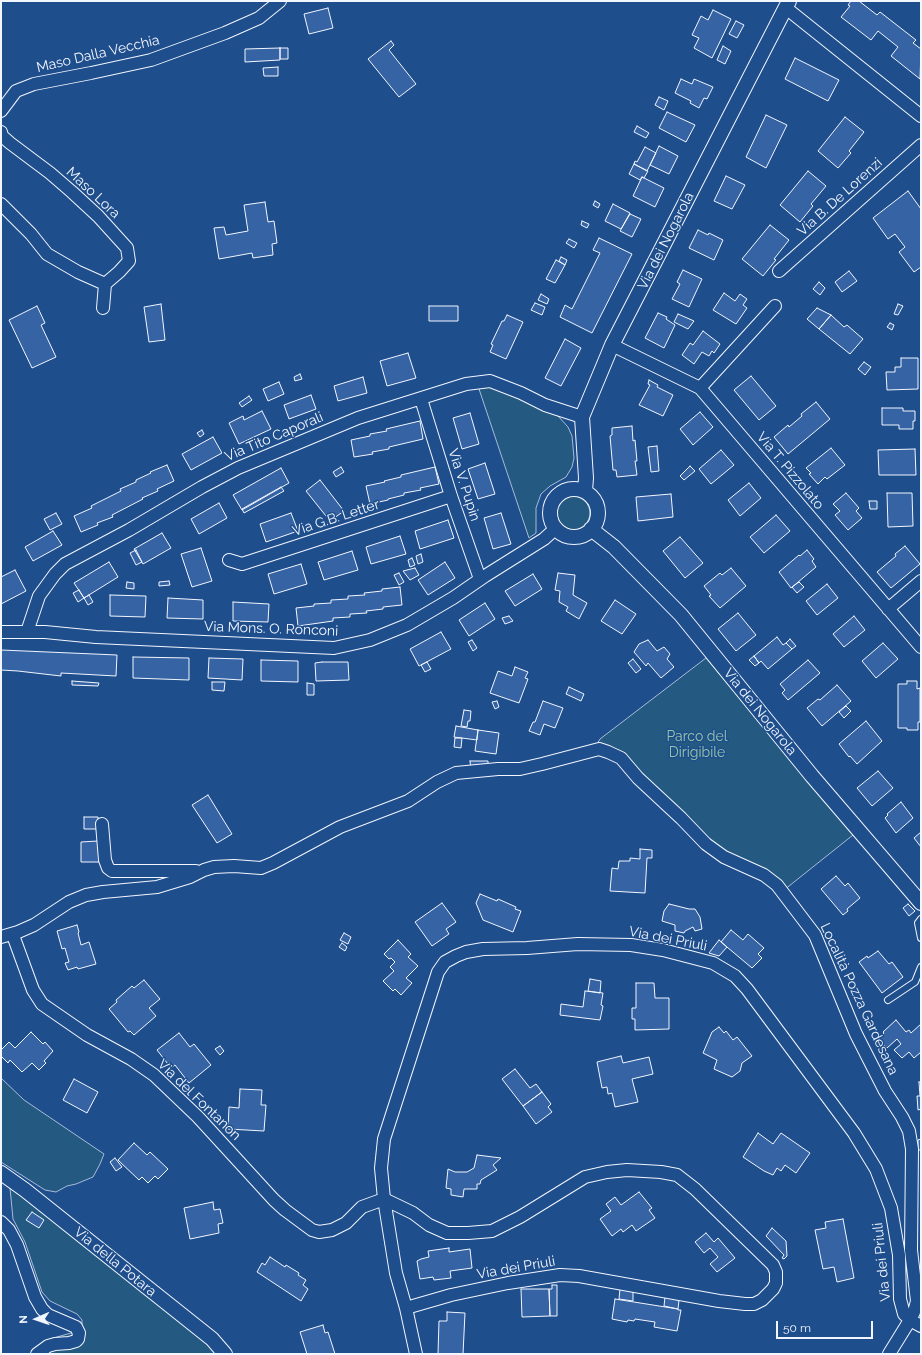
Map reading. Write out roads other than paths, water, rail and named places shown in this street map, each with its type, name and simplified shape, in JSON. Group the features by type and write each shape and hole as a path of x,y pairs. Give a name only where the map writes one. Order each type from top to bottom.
{"street":[{"name":"Maso Dalla Vecchia","path":"6,98 16,91 34,84 151,60 218,36 259,18 280,1"},
{"path":"787,4 921,116"},
{"name":"Via dei Nogarola","path":"585,491 586,478 582,417 612,345 787,4"},
{"path":"1,111 6,98"},
{"name":"Maso Lora","path":"1,132 2,136 10,143 50,173 72,192 98,216 127,248 129,261 106,284"},
{"name":"Via B. De Lorenzi","path":"779,272 921,145"},
{"path":"1,204 31,234 47,254 78,272 106,284 103,308"},
{"path":"700,388 775,306"},
{"name":"Via T. Pizzolato","path":"612,345 700,388 921,646"},
{"name":"Via Tito Caporali","path":"27,632 39,596 55,574 65,564 129,530 202,487 238,468 358,418 466,384 490,381 521,393 545,406 582,417"},
{"name":"Via V. Pupin","path":"421,398 451,496 480,579"},
{"path":"568,489 585,491 591,495 598,508 598,516 595,523 586,534 573,537 560,533 555,529 551,521 549,513 550,505 561,492 568,489"},
{"name":"Via G.B. Letter","path":"229,560 242,564 451,496"},
{"name":"Via Mons. O. Ronconi","path":"1,632 27,632 287,647 334,648 370,640 407,625 453,598 480,579 544,539 555,529"},
{"name":"Via dei Nogarola","path":"591,529 614,547 681,615 812,776 921,903"},
{"path":"888,609 921,581"},
{"name":"Località Pozza Gardesana","path":"1,937 34,925 69,902 86,895 157,887 190,877 214,867 234,866 261,868 267,866 340,827 408,801 437,782 456,773 498,769 520,769 599,749 608,752 621,758 638,778 681,818 706,844 724,857 764,875 777,886 816,935 856,1034 885,1091 902,1117 909,1131 912,1149 911,1250 916,1301 914,1312 916,1323"},
{"path":"102,824 105,860 108,868 112,871 204,870"},
{"name":"Via del Fontanon","path":"14,938 33,990 42,1004 87,1035 131,1058 154,1075 198,1117 274,1200 303,1224 318,1232 332,1230 346,1223 362,1206 384,1199"},
{"name":"Via dei Priuli","path":"416,1354 406,1308 396,1273 384,1199 381,1168 384,1139 438,972 445,962 456,956 466,952 483,949 526,948 578,944 631,945 663,950 713,963 735,976 752,995 854,1133 876,1169 891,1208 899,1255 900,1299 904,1314 916,1323"},
{"name":"Via dei Priuli","path":"384,1199 447,1233 492,1231 520,1217 585,1177 607,1172 627,1170 661,1172 677,1175 695,1189 773,1265 776,1272 776,1284 773,1289 762,1300 754,1304 719,1301 579,1276 560,1274 451,1295 406,1308"},
{"name":"Via della Potara","path":"1,1173 25,1190 212,1339 225,1354"},
{"path":"1,1222 9,1230 17,1245 35,1297 42,1308 48,1315 76,1327 79,1333 76,1341 48,1346 37,1354"},
{"path":"889,1354 916,1323"}],"lane":[{"path":"921,919 918,923 921,938"},
{"path":"888,1000 915,982 921,967"}],"park label":[{"name":"Parco del Dirigibile","path":"697,746"}]}
